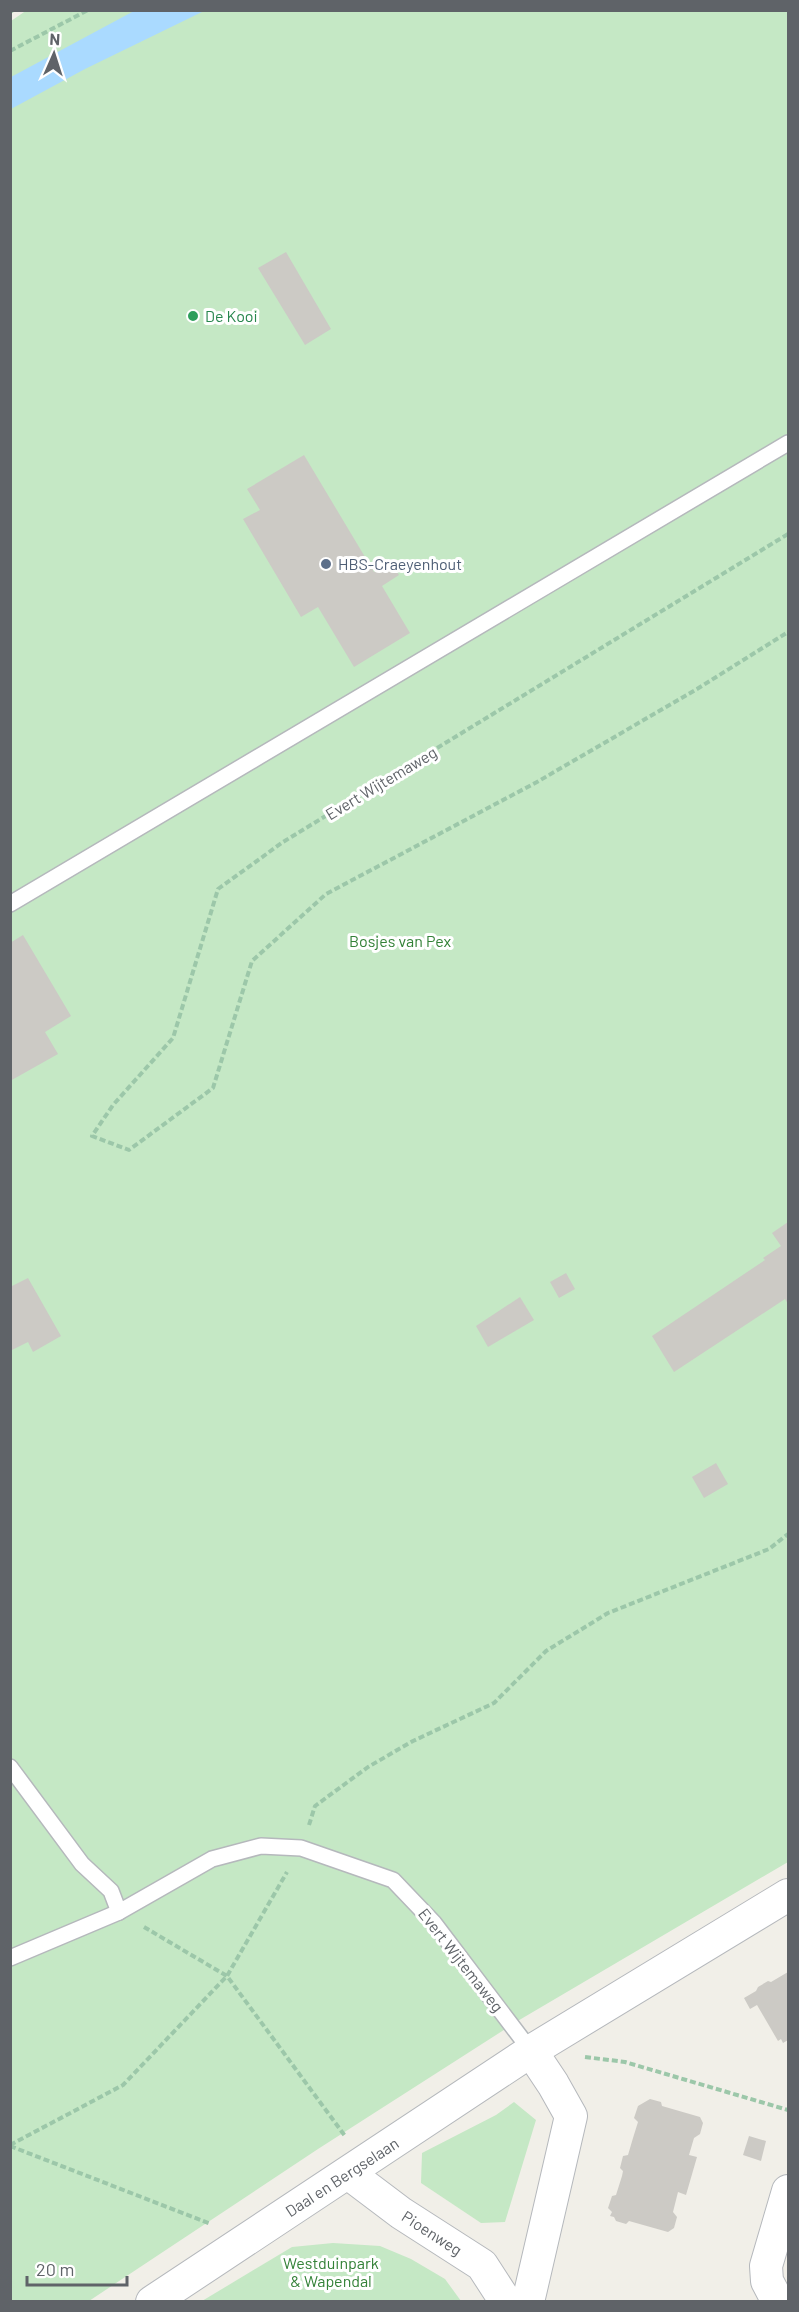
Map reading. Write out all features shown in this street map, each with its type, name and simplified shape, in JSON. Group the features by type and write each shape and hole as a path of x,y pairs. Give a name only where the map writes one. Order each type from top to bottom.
{"street":[{"name":"Daal en Bergselaan","path":"152,2301 348,2174 531,2051 789,1896"},
{"path":"528,2301 571,2116 554,2084 531,2051"},
{"name":"Pioenweg","path":"348,2174 401,2213 482,2265 506,2301"},
{"path":"778,2301 767,2280 766,2266 789,2191"}],"lane":[{"path":"10,904 789,443"},
{"path":"10,1767 82,1864 111,1891 119,1912"},
{"name":"Evert Wijtemaweg","path":"10,1959 119,1912 212,1859 261,1846 301,1848 393,1880 434,1923 531,2051"}],"path":[{"path":"10,51 88,10"},
{"name":"Evert Wijtemaweg","path":"789,534 283,842 218,889 173,1038 113,1105 92,1136 129,1150 213,1088 252,961 326,894 537,782 697,689 789,632"},
{"path":"10,2145 123,2085 227,1976 301,1848 315,1806 368,1767 413,1741 494,1703 546,1651 608,1612 769,1549 789,1534"},
{"path":"119,1912 227,1976 332,2118"},
{"path":"531,2051 625,2062 789,2110"},
{"path":"10,2145 247,2239"}],"green space":[{"name":"Bosjes van Pex","path":"27,10 788,11 788,1862 521,2019 318,2149 89,2301 11,2302 11,21"},
{"path":"514,2102 536,2120 505,2222 481,2223 421,2183 422,2153 496,2115"},
{"name":"Westduinpark & Wapendal","path":"333,2243 380,2246 411,2259 445,2279 461,2301 202,2301 292,2247"}],"water":[{"path":"134,11 204,11 85,69 11,109 11,77"}],"building":[{"path":"286,252 331,329 305,345 258,268"},
{"path":"304,455 374,572 391,562 399,575 382,586 410,633 354,667 318,607 301,617 243,519 260,510 247,489"},
{"path":"23,935 71,1016 45,1032 58,1054 10,1081 10,943"},
{"path":"788,1222 788,1304 785,1299 674,1372 652,1336 765,1260 763,1258 781,1246 772,1233"},
{"path":"566,1273 575,1289 559,1298 550,1282"},
{"path":"28,1278 61,1336 33,1352 28,1342 10,1351 10,1287"},
{"path":"520,1297 534,1320 488,1347 476,1326"},
{"path":"716,1463 728,1484 704,1498 692,1477"},
{"path":"788,1972 788,2040 783,2043 781,2039 778,2041 757,2005 750,2009 744,1998 768,1981 771,1982"},
{"path":"650,2099 661,2102 662,2106 700,2117 703,2123 700,2134 694,2138 689,2155 697,2157 686,2195 678,2192 673,2212 677,2217 674,2228 668,2232 629,2221 626,2224 616,2221 610,2216 612,2212 608,2208 612,2196 616,2195 623,2171 620,2168 623,2156 628,2155 638,2122 634,2118 638,2106"},
{"path":"749,2136 766,2141 761,2161 743,2155"}],"place":[{"name":"De Kooi","path":"193,316"},
{"name":"HBS-Craeyenhout","path":"326,564"}]}
